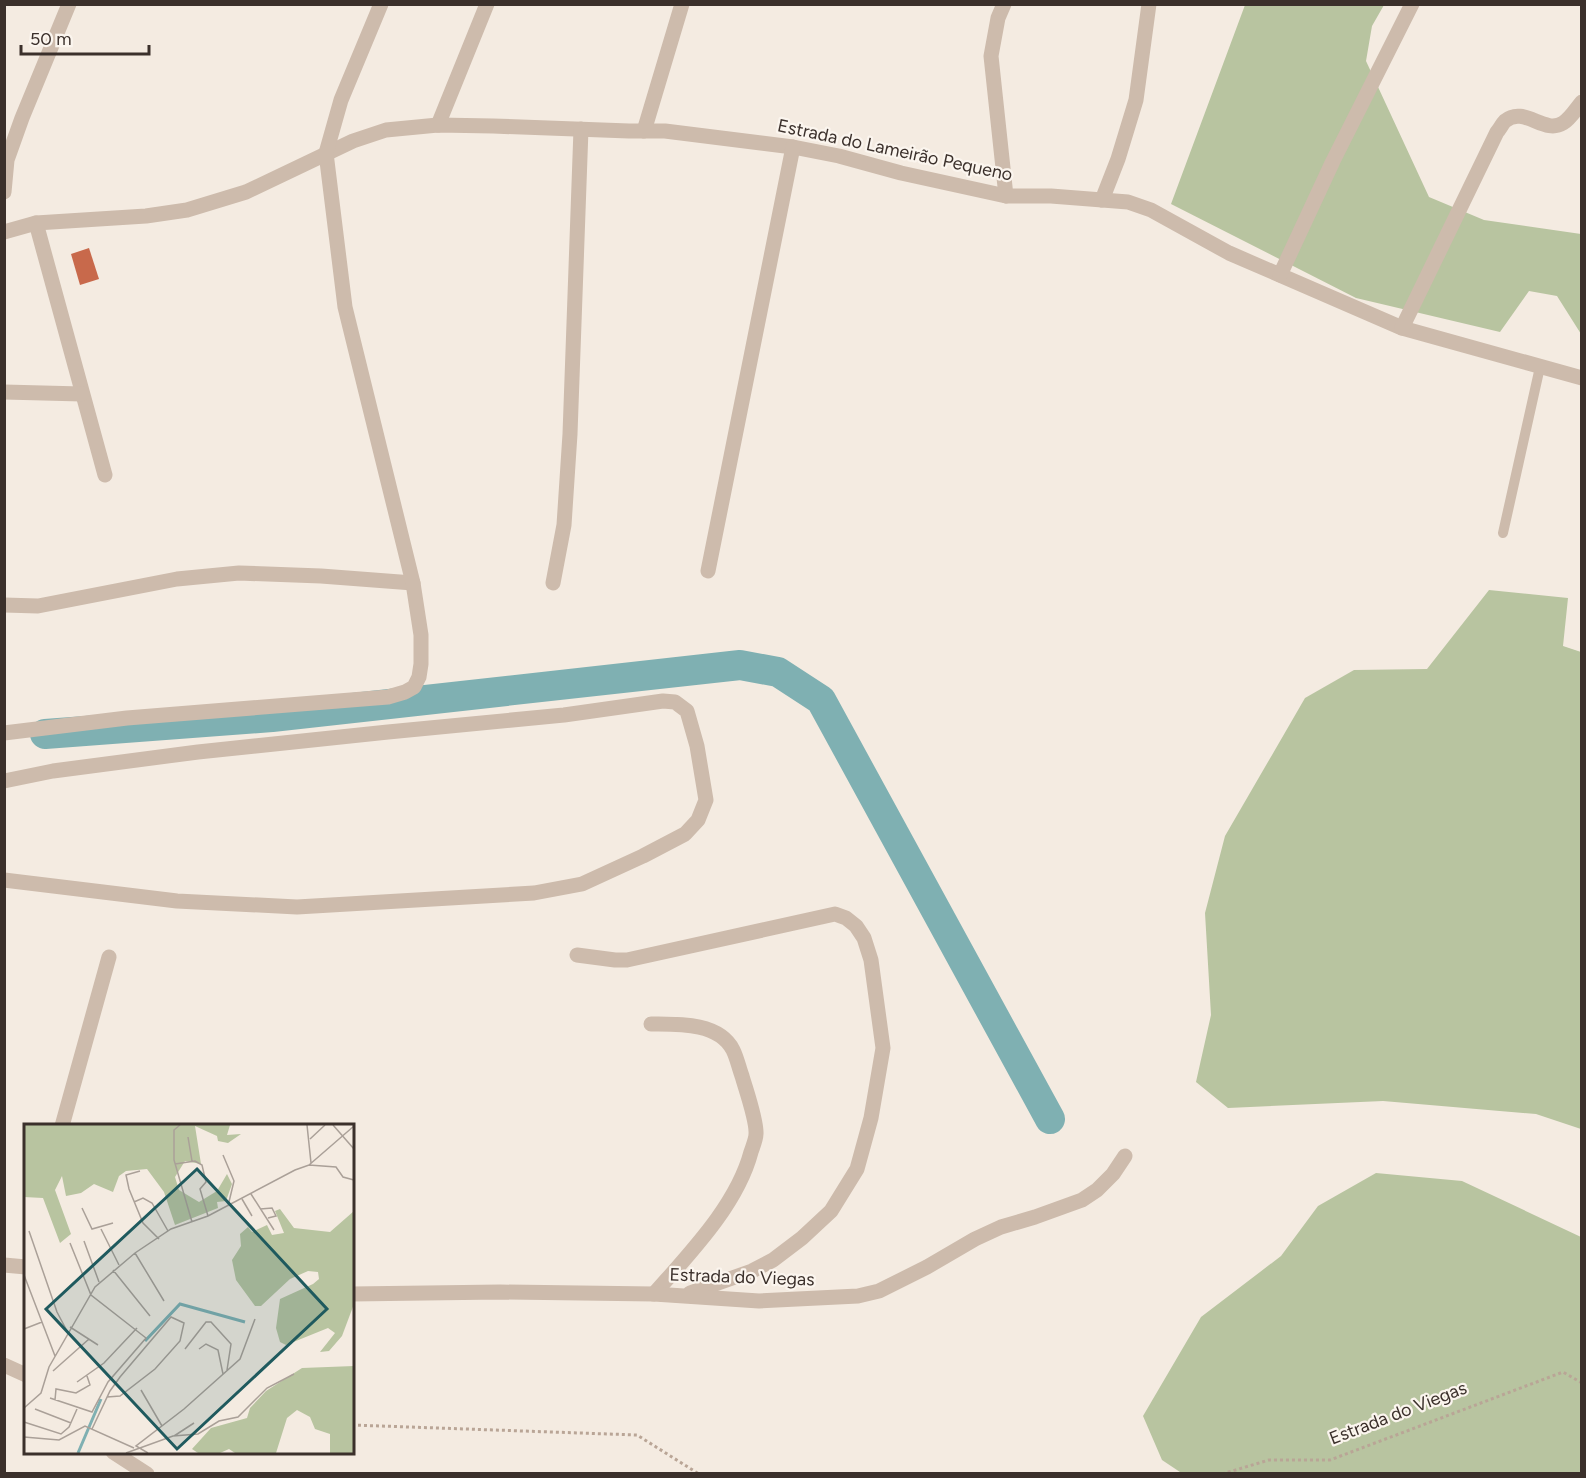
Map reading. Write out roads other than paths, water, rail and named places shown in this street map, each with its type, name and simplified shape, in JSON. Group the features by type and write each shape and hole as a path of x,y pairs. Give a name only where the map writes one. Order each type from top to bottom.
{"street":[{"path":"4,192 7,160 69,4"},
{"path":"4,733 127,718 388,697 414,687 419,677 421,664 421,635 413,584 345,306 326,153 341,100 381,4"},
{"path":"438,125 487,4"},
{"path":"644,131 682,4"},
{"path":"1004,4 998,18 991,56 1006,196"},
{"path":"1102,200 1137,100 1149,4"},
{"path":"1280,275 1333,161 1412,4"},
{"path":"1402,328 1497,132 1506,121 1514,116 1556,127 1566,122 1581,102"},
{"name":"Estrada do Lameirão Pequeno","path":"4,232 36,223 146,216 187,210 246,192 352,141 386,130 438,125 665,131 793,147 1006,196 1051,196 1128,202 1150,210 1229,253 1402,328 1540,368 1578,373"},
{"path":"553,583 564,525 570,434 581,129"},
{"path":"708,571 793,147"},
{"path":"36,223 105,476"},
{"path":"4,392 82,394"},
{"path":"4,604 38,606 177,579 238,573 321,576 413,584"},
{"path":"4,781 53,771 187,754 564,715 663,701 675,702 687,711 697,746 706,800 698,820 685,834 582,884 534,893 297,907 177,902 4,880"},
{"path":"577,955 627,960 835,914 846,918 856,926 864,938 871,960 883,1048 871,1118 857,1169 831,1211 773,1260 683,1295"},
{"path":"62,1124 109,957"},
{"path":"651,1024 674,1024 719,1033 733,1048 749,1100 756,1133 748,1165 730,1200 690,1253 654,1293"},
{"name":"Estrada do Viegas","path":"354,1294 654,1293 759,1301 848,1297 879,1291 1001,1227 1082,1200 1097,1190 1113,1174 1125,1155"},
{"path":"4,1265 24,1267"},
{"path":"4,1365 24,1374"},
{"path":"116,1454 147,1473"}],"lane":[{"path":"1503,533 1540,368"}],"waterway":[{"path":"45,734 272,717 740,665 778,672 821,700 1050,1119"}]}
